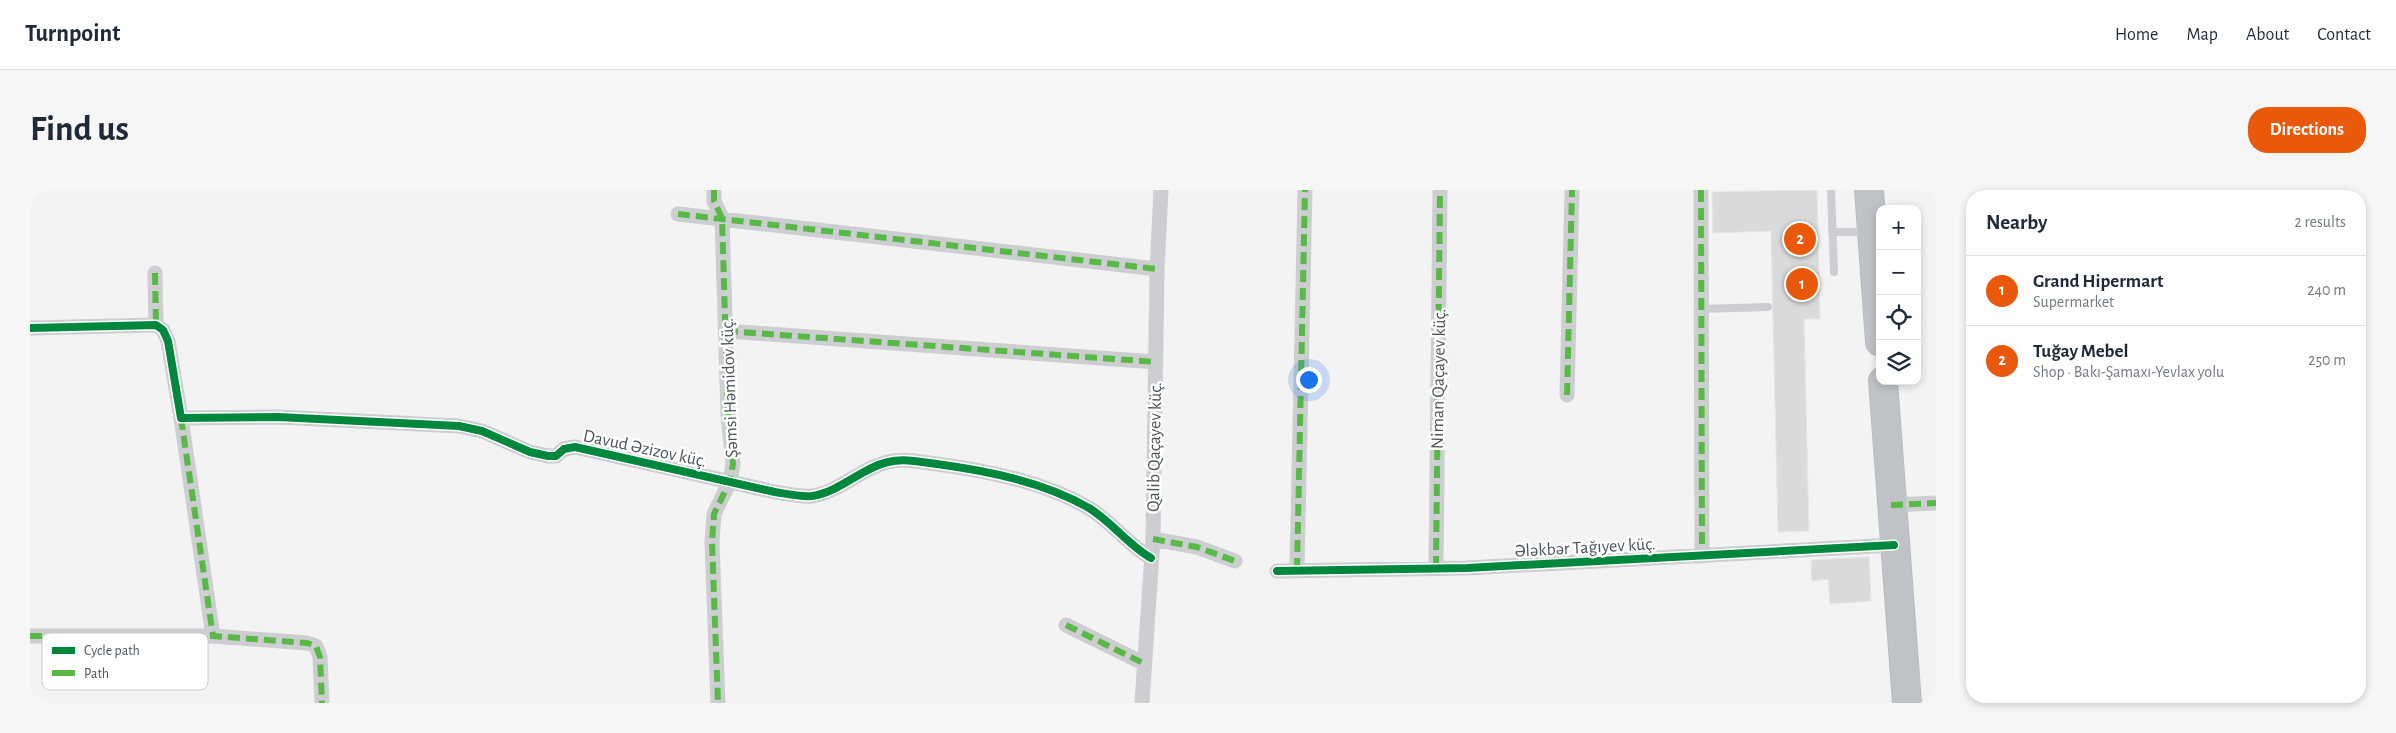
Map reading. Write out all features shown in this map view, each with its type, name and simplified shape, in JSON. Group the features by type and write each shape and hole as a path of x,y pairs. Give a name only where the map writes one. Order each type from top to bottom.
{"highway":[{"path":"1869,190 1880,340"},
{"path":"1882,385 1907,703"}],"street":[{"name":"Şəmsi Həmidov küç.","path":"714,190 714,201 722,218 728,415 733,464 730,481 714,514 712,542 718,703"},
{"name":"Qalib Qaçayev küç.","path":"1142,703 1143,663 1153,540 1157,269 1161,190"},
{"path":"1297,570 1305,190"},
{"name":"Niman Qaçayev küç.","path":"1436,568 1440,190"},
{"path":"1567,395 1572,190"},
{"path":"1701,190 1702,556"},
{"path":"678,214 1157,269"},
{"path":"155,273 156,325"},
{"path":"30,328 156,325 163,330 168,341 181,418 213,636"},
{"path":"726,331 1156,362"},
{"name":"Davud Əzizov küç.","path":"181,418 278,417 459,426 482,431 530,452 548,456 556,456 564,449 575,447 775,492 813,496 830,490 878,465 889,462 902,460 971,469 1040,486 1088,508 1110,523 1140,551 1151,558"},
{"path":"1891,505 1936,503"},
{"path":"1153,540 1197,547 1234,561"},
{"name":"Ələkbər Tağıyev küç.","path":"1277,571 1436,568 1894,545"},
{"path":"1066,625 1143,663"},
{"path":"208,636 307,643 316,646 320,657 322,703"}],"lane":[{"path":"1830,190 1834,272"},
{"path":"1832,232 1872,232"},
{"path":"1701,309 1768,307"}],"building":[{"path":"1817,190 1820,319 1804,319 1809,531 1778,532 1771,231 1713,233 1712,192"},
{"path":"1869,557 1871,601 1830,604 1828,579 1812,581 1811,560"}],"marked path":[{"path":"714,190 714,201 722,218 728,415 733,464 730,481 714,514 712,542 718,703"},
{"path":"1297,570 1305,190"},
{"path":"1436,568 1440,190"},
{"path":"1567,395 1572,190"},
{"path":"1701,190 1702,556"},
{"path":"678,214 1157,269"},
{"path":"155,273 156,325"},
{"path":"726,331 1156,362"},
{"path":"181,418 213,636"},
{"path":"1891,505 1936,503"},
{"path":"1153,539 1197,547 1235,561"},
{"path":"1066,625 1143,663"},
{"path":"30,636 42,636"},
{"path":"208,636 307,643 316,646 320,657 322,703"}],"cycle path":[{"path":"30,328 156,325 163,330 168,341 181,418 278,417 459,426 482,431 530,452 548,456 556,456 564,449 575,447 775,492 803,496 822,494 832,490 878,465 894,461 919,461 996,474 1035,484 1053,491 1089,508 1151,558"},
{"path":"1277,571 1467,568 1894,545"}],"place":[{"name":"Tuğay Mebel","path":"1800,239"},
{"name":"Grand Hipermart","path":"1802,284"}]}
